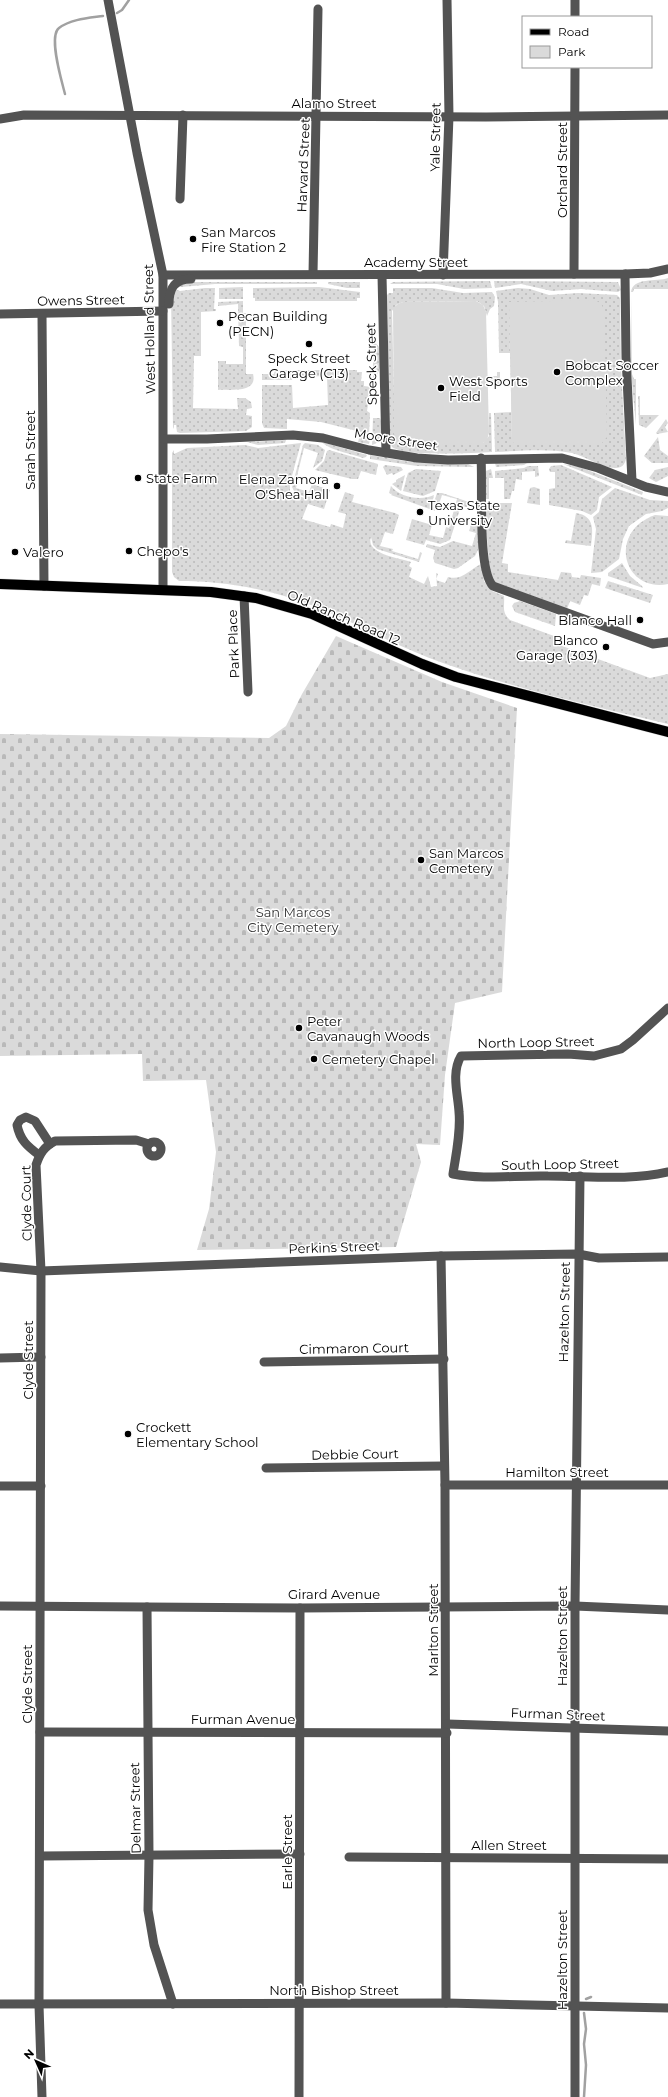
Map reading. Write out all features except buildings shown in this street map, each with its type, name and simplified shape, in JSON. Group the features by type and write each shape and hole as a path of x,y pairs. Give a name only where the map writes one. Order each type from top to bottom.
{"main road":[{"name":"Old Ranch Road 12","path":"0,584 163,590 244,596 273,602 312,614 432,668 470,682 668,732"}],"street":[{"name":"West Holland Street","path":"108,0 163,274 163,590"},
{"name":"Yale Street","path":"443,275 449,116 447,0"},
{"path":"575,0 575,16"},
{"name":"Harvard Street","path":"313,274 318,116 318,10"},
{"name":"Orchard Street","path":"574,274 576,116 575,68"},
{"name":"Alamo Street","path":"0,119 24,114 318,116 668,115"},
{"path":"180,199 183,115"},
{"name":"Academy Street","path":"163,274 625,274 650,273 668,269"},
{"path":"163,315 169,306 169,294 172,286 180,280 192,279 198,274"},
{"path":"625,274 626,357 632,481"},
{"name":"Speck Street","path":"382,275 386,453"},
{"name":"Owens Street","path":"0,314 163,315"},
{"name":"Sarah Street","path":"42,314 44,586"},
{"name":"Moore Street","path":"164,439 207,439 293,435 323,438 386,453 417,458 448,460 544,457 566,459 646,487 668,492"},
{"path":"480,458 482,534 488,578 493,586 653,644 668,642"},
{"name":"Park Place","path":"244,596 248,692"},
{"name":"North Loop Street","path":"453,1174 460,1112 456,1089 456,1075 461,1056 568,1054 594,1056 621,1049 668,1008"},
{"path":"39,1155 26,1145 19,1135 17,1125 20,1120 26,1117 35,1121 50,1144 55,1141 136,1140 149,1144"},
{"name":"Clyde Court","path":"41,1271 36,1165 39,1155 50,1144"},
{"name":"South Loop Street","path":"453,1174 473,1178 580,1176 646,1177 668,1172"},
{"name":"Hazelton Street","path":"575,2097 576,1859 574,1727 580,1176"},
{"name":"Perkins Street","path":"0,1267 41,1271 441,1256 578,1254 599,1258 668,1257"},
{"name":"Marlton Street","path":"441,1256 444,1359 447,1729 446,2003"},
{"name":"Clyde Street","path":"41,1271 39,2005 42,2097"},
{"path":"0,1358 41,1357"},
{"name":"Cimmaron Court","path":"264,1362 444,1359"},
{"name":"Debbie Court","path":"266,1468 444,1466"},
{"name":"Hamilton Street","path":"445,1485 668,1485"},
{"path":"0,1486 41,1486"},
{"name":"Girard Avenue","path":"0,1606 300,1608 575,1606 668,1610"},
{"name":"Delmar Street","path":"147,1607 149,1856 147,1874 150,1928 173,2004"},
{"name":"Earle Street","path":"299,2097 300,1608"},
{"name":"Furman Street","path":"447,1729 574,1727 668,1731"},
{"name":"Furman Avenue","path":"40,1732 300,1733 447,1729"},
{"path":"40,1856 300,1854"},
{"name":"Allen Street","path":"349,1857 668,1859"},
{"name":"North Bishop Street","path":"0,2004 446,2003 668,2008"}],"green space":[{"path":"668,278 668,289 634,289 633,292 631,292 633,287 640,282"},
{"path":"490,281 492,288 464,289 437,284 390,284 393,282"},
{"path":"494,281 618,282 621,290 618,292 581,289 552,291 521,284 495,288"},
{"path":"188,282 317,282 317,284 215,284 181,287 177,286"},
{"path":"328,282 360,282 360,288 347,288 328,284"},
{"path":"243,287 243,299 219,299 219,288"},
{"path":"319,287 360,292 360,298 357,298 357,301 255,301 255,298 253,298 253,288"},
{"path":"215,288 214,309 216,309 216,311 201,312 201,356 194,356 193,408 238,409 237,398 245,398 251,402 252,408 247,409 246,415 252,416 252,427 246,431 180,433 177,432 176,425 174,425 174,429 173,427 171,296 174,289 180,291"},
{"path":"393,288 432,288 463,293 492,292 495,297 494,306 490,309 487,316 484,306 477,301 403,302 396,305 392,311 395,436 483,443 489,436 489,413 491,413 492,452 425,453 399,450 392,447 390,440 387,295 389,293 393,293"},
{"path":"518,288 530,289 549,295 578,293 617,295 620,298 621,368 626,459 622,466 618,468 611,468 563,451 534,450 495,452 494,413 511,412 512,440 509,302 510,353 499,353 498,302 496,291"},
{"path":"632,296 632,374 634,379 636,379 636,425 631,372"},
{"name":"Bobcat Soccer Complex","path":"594,300 601,303 604,310 607,437 602,443 598,444 514,444 512,440 509,302"},
{"path":"243,301 243,313 246,313 246,374 253,374 253,380 251,385 247,388 236,390 218,390 218,361 226,361 226,364 243,364 243,347 239,346 238,304 218,306 218,302"},
{"name":"West Sports Field","path":"476,301 483,305 486,312 489,433 487,440 483,443 404,445 398,442 394,434 393,308 403,302"},
{"path":"373,341 381,350 382,361 374,382 370,383 373,377"},
{"path":"275,370 357,370 357,372 362,372 361,381 364,381 364,386 371,387 367,411 370,413 369,434 321,422 287,419 287,429 264,428 262,423 262,385 292,385 293,408 328,405 327,376 292,377 292,380 262,380 262,374 274,374"},
{"path":"497,372 500,372 500,384 490,384 490,376 497,376"},
{"path":"638,396 640,396 640,415 659,415 646,428 639,425"},
{"path":"373,418 380,418 382,434 378,441 372,445"},
{"path":"666,419 668,423 665,427 668,432 657,434 656,433"},
{"path":"360,435 370,437 369,444 358,442"},
{"path":"658,437 660,450 668,456 668,463 652,463 644,456"},
{"path":"286,440 285,443 258,445 247,442"},
{"path":"322,442 367,455 363,458 335,450"},
{"path":"301,443 290,483 290,491 295,495 308,499 295,493 292,487 303,445 305,443 318,445 325,450 322,461 313,468 318,453 304,448 297,476 299,477 296,488 309,492 312,484 330,490 324,509 308,504 302,519 330,527 331,524 343,528 346,514 338,512 345,492 354,495 352,502 399,515 393,534 385,532 380,546 393,549 392,551 418,559 420,552 422,553 419,562 377,549 373,545 371,537 371,543 373,548 384,554 411,562 409,566 412,568 409,577 424,584 428,576 431,587 437,586 437,580 445,583 448,577 457,578 481,564 484,581 492,591 504,596 504,612 510,620 554,636 554,643 650,678 668,674 668,724 498,681 443,663 413,651 326,611 291,598 254,588 198,581 179,581 174,577 172,572 172,453 174,450 174,454 187,448 245,445 258,448"},
{"path":"329,450 378,464 376,475 361,471 358,479 352,479 315,470 324,461 327,451"},
{"path":"370,455 410,462 468,464 474,467 417,466 370,459"},
{"path":"495,463 527,463 524,465 496,467"},
{"path":"563,464 580,467 643,492 642,495"},
{"path":"385,465 401,467 403,470 393,475 392,473 387,475 383,467"},
{"path":"561,465 612,487 599,497 597,510 591,515 582,511 549,505 549,489 555,488 555,472 550,472 549,469 551,466"},
{"path":"528,466 538,466 539,476 535,477 535,471 522,472 522,480 516,479 514,491 512,491 510,499 504,499 504,478 495,478 495,471 524,468"},
{"path":"668,467 668,476 656,482 649,478 655,470"},
{"path":"416,469 441,471 435,491 423,496 403,491 408,473"},
{"path":"491,469 493,478 489,478 489,499 485,499 486,471"},
{"path":"405,475 401,491 392,484"},
{"path":"391,486 405,496 423,498 434,495 432,503 435,511 391,495 392,494 389,493"},
{"path":"534,487 540,489 540,505 527,503 530,488"},
{"path":"615,488 650,500 668,501 668,508 662,511 646,514 629,526 623,539 619,559 602,572 591,573 596,529 593,517 599,512 602,499"},
{"path":"437,493 442,493 469,502 467,507 461,506 450,540 440,544 426,540 424,545 406,540 412,519 432,525 429,535 443,538 446,527 449,528 457,499 442,495 437,510 434,502"},
{"path":"484,503 512,503 502,563 508,564 508,572 558,580 561,572 571,573 572,577 580,578 581,575 601,578 600,586 592,584 588,596 584,595 580,605 570,601 567,609 495,583 490,573"},
{"path":"576,513 587,517 590,521 592,529 591,546 565,543 566,540 571,541"},
{"path":"655,515 668,516 668,584 653,584 640,579 631,571 627,559 626,547 630,534 640,523"},
{"path":"473,519 477,519 479,548 475,556 458,568 454,569 435,563 433,558 435,550 426,547 427,544 440,547 453,541 472,546 476,533 469,531"},
{"path":"622,563 630,576 643,588 608,576 608,573"},
{"path":"608,581 653,595 650,603 605,588"},
{"path":"520,601 556,614 555,626 515,612 512,606 514,603"},
{"name":"San Marcos City Cemetery","path":"336,636 442,682 517,708 502,992 455,1003 445,1075 440,1145 416,1144 421,1162 396,1247 197,1250 209,1209 216,1152 206,1080 143,1081 142,1054 0,1056 0,734 269,738 286,726 302,694"}],"waterway":[{"path":"117,13 122,10 129,0"},
{"path":"65,94 55,49 56,33 59,28 64,25 80,19 103,16"},
{"path":"586,1999 591,1997"},
{"path":"584,2013 586,2029 584,2044 586,2065 584,2097"}],"place":[{"name":"San Marcos Fire Station 2","path":"193,239"},
{"name":"Pecan Building (PECN)","path":"220,323"},
{"name":"Speck Street Garage (C13)","path":"309,344"},
{"name":"Bobcat Soccer Complex","path":"557,372"},
{"name":"West Sports Field","path":"441,388"},
{"name":"State Farm","path":"138,478"},
{"name":"Elena Zamora O'Shea Hall","path":"337,486"},
{"name":"Texas State University","path":"420,512"},
{"name":"Chepo's","path":"129,551"},
{"name":"Valero","path":"15,552"},
{"name":"Blanco Hall","path":"640,620"},
{"name":"Blanco Garage (303)","path":"606,647"},
{"name":"San Marcos Cemetery","path":"421,860"},
{"name":"Peter Cavanaugh Woods","path":"299,1028"},
{"name":"Cemetery Chapel","path":"314,1059"},
{"name":"Crockett Elementary School","path":"128,1434"}]}
